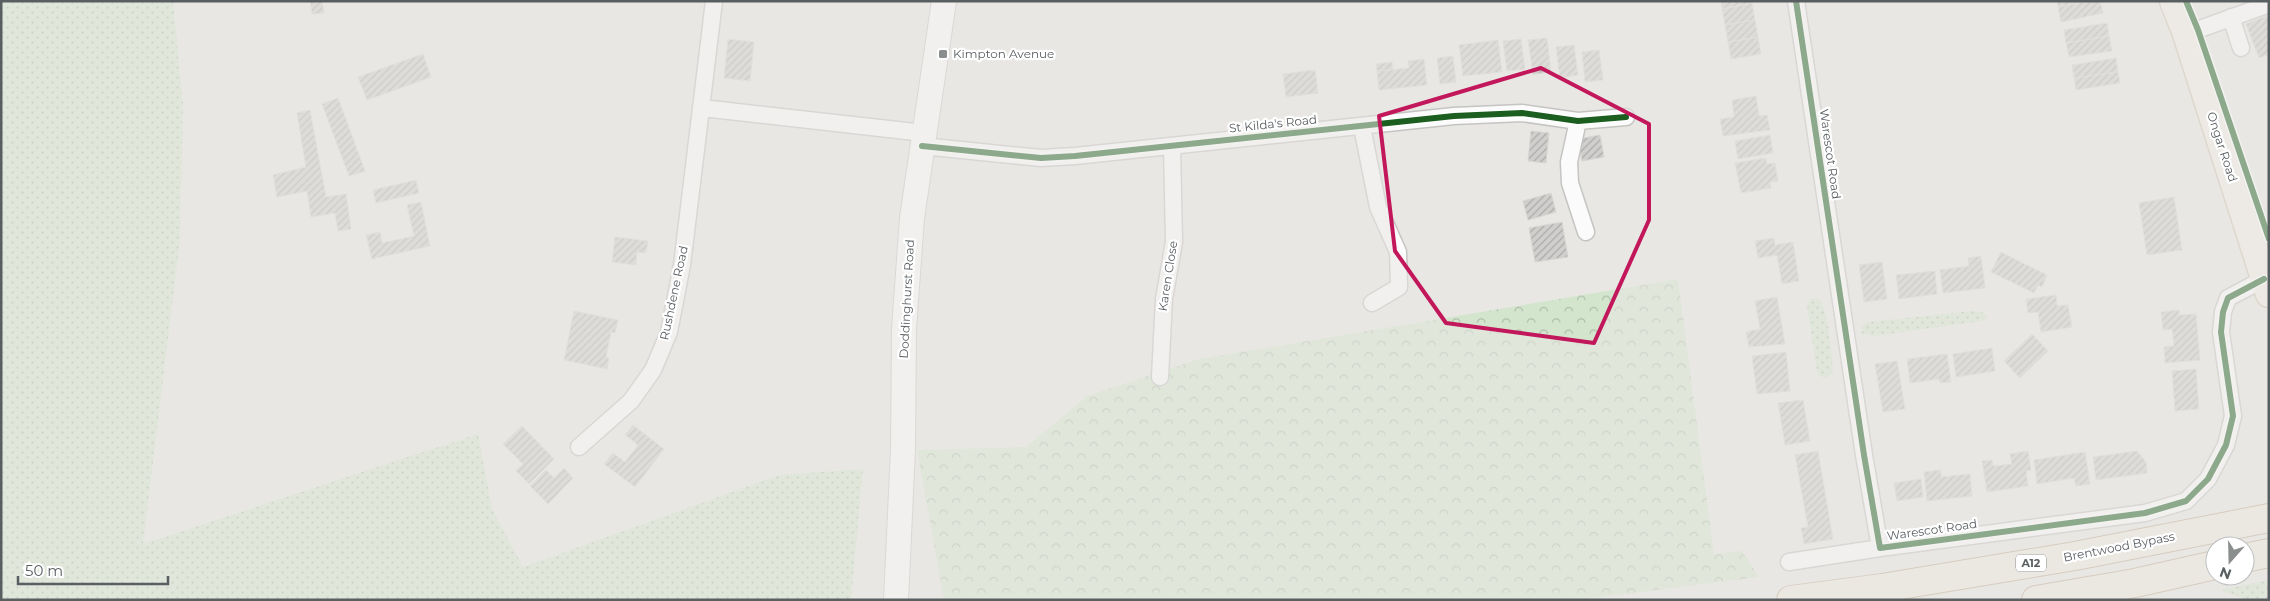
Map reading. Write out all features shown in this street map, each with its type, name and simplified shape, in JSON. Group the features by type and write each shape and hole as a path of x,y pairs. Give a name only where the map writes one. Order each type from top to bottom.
{"highway":[{"name":"Brentwood Bypass","path":"1791,600 1882,588 2075,556 2269,518"},
{"path":"2255,556 2269,553"},
{"path":"2036,600 2135,584 2205,567"}],"main road":[{"name":"Ongar Road","path":"2173,1 2186,34 2266,286"}],"street":[{"name":"Rushdene Road","path":"579,447 631,401 653,370 669,332 682,265 714,1"},
{"name":"Doddinghurst Road","path":"896,600 903,449 904,329 912,218 944,1"},
{"name":"Warescot Road","path":"1796,1 1864,456 1880,548"},
{"path":"2186,34 2269,4"},
{"path":"2231,17 2241,48"},
{"path":"702,108 922,140"},
{"name":"St Kilda's Road","path":"922,140 1041,158 1362,127 1454,116 1522,112 1578,120 1626,117"},
{"path":"1578,120 1569,162 1570,183 1586,232"},
{"path":"1362,127 1378,207 1398,252 1399,267 1399,287 1372,303"},
{"name":"Karen Close","path":"1160,377 1164,299 1174,242 1172,146"},
{"name":"Warescot Road","path":"1789,562 2145,513 2186,501 2208,479 2226,445 2233,416 2221,332 2223,312 2228,298 2266,286"}],"highlighted area":[{"path":"1541,68 1649,124 1649,220 1594,343 1446,323 1395,251 1379,116"}],"green space":[{"path":"1,1 173,1 183,104 180,240 143,544 478,434 492,509 523,567 779,475 863,469 851,600 1,600"},
{"path":"1678,279 1714,554 1742,551 1759,577 1577,600 944,600 917,450 1026,447 1087,396 1199,359"},
{"path":"1811,298 1819,299 1827,322 1833,369 1832,373 1826,378 1819,376 1817,372 1807,305"},
{"path":"1973,311 1982,312 1987,317 1984,320 1974,322 1874,336 1862,334 1861,327 1868,322"},
{"path":"2269,580 2269,600 2247,600 2220,590 2240,586 2255,586 2255,583"}],"building":[{"path":"310,1 322,1 324,13 312,14"},
{"path":"1721,1 1752,1 1752,3 1722,9"},
{"path":"2057,1 2087,1 2058,7"},
{"path":"2087,1 2100,1 2103,13 2061,22 2058,7"},
{"path":"1752,3 1755,20 1725,25 1722,9"},
{"path":"2269,15 2269,54 2259,58 2246,24"},
{"path":"1755,20 1758,37 1728,42 1725,25"},
{"path":"2107,23 2109,36 2066,43 2064,30"},
{"path":"2109,36 2112,51 2069,57 2066,43"},
{"path":"1758,37 1761,54 1731,59 1728,42"},
{"path":"1547,38 1551,72 1533,74 1528,40"},
{"path":"728,39 754,42 750,81 724,78"},
{"path":"1521,39 1525,69 1507,71 1503,41"},
{"path":"1498,40 1502,72 1463,76 1459,45"},
{"path":"1574,45 1578,75 1560,78 1556,47"},
{"path":"1599,50 1603,80 1585,82 1582,52"},
{"path":"423,54 431,77 367,100 358,77"},
{"path":"1453,56 1456,82 1440,84 1437,58"},
{"path":"2116,58 2118,72 2074,78 2072,65"},
{"path":"1424,59 1427,85 1379,90 1377,71 1409,68 1408,61"},
{"path":"1392,62 1393,70 1377,71 1376,64"},
{"path":"1315,70 1318,93 1286,97 1283,74"},
{"path":"2118,72 2120,83 2076,90 2074,78"},
{"path":"1756,96 1759,116 1767,115 1770,130 1723,136 1720,119 1734,117 1732,100"},
{"path":"338,98 365,171 349,176 322,104"},
{"path":"310,110 326,197 346,194 351,229 338,231 335,213 311,217 307,191 277,197 273,175 306,167 297,113"},
{"path":"1531,131 1549,133 1546,163 1528,161"},
{"path":"1600,135 1604,157 1582,161 1578,139"},
{"path":"1770,135 1773,153 1738,159 1735,141"},
{"path":"1766,158 1767,164 1775,163 1778,181 1770,182 1771,188 1741,193 1735,163"},
{"path":"416,180 419,193 376,203 373,190"},
{"path":"1551,193 1556,212 1528,220 1523,201"},
{"path":"2174,197 2182,250 2147,255 2139,203"},
{"path":"421,202 430,246 372,259 366,235 380,232 382,243 414,236 407,205"},
{"path":"1562,222 1568,257 1535,262 1529,228"},
{"path":"615,237 648,241 646,253 637,252 636,265 612,262"},
{"path":"1774,238 1775,245 1793,242 1799,281 1782,284 1777,255 1758,258 1755,241"},
{"path":"2001,252 2047,275 2042,287 2038,285 2034,293 1991,272"},
{"path":"1981,256 1985,288 1943,293 1940,270 1969,266 1968,258"},
{"path":"1882,262 1887,299 1864,302 1859,265"},
{"path":"1935,271 1937,294 1899,299 1896,275"},
{"path":"2056,295 2057,306 2068,305 2072,327 2041,332 2038,312 2028,313 2026,299"},
{"path":"1777,297 1785,344 1749,347 1746,332 1760,329 1755,301"},
{"path":"2179,310 2179,315 2196,314 2200,360 2165,363 2164,347 2174,346 2172,329 2163,330 2161,312"},
{"path":"574,311 618,320 615,333 611,332 606,357 609,358 607,369 564,360"},
{"path":"2032,334 2048,351 2020,378 2004,361"},
{"path":"1992,348 1995,371 1956,377 1953,354"},
{"path":"1786,352 1790,391 1757,394 1752,356"},
{"path":"1947,354 1951,382 1940,383 1939,379 1910,383 1907,359"},
{"path":"1897,361 1905,409 1883,412 1875,364"},
{"path":"2196,369 2199,409 2175,411 2172,371"},
{"path":"1803,400 1810,441 1785,445 1778,403"},
{"path":"633,425 664,449 635,487 604,464 613,453 625,462 638,445 625,435"},
{"path":"522,426 554,459 529,484 516,471 523,464 503,444"},
{"path":"1818,451 1833,539 1804,544 1801,528 1808,527 1795,455"},
{"path":"2028,451 2031,470 2026,471 2028,486 1987,492 1982,461 1992,460 1993,466 2012,464 2010,454"},
{"path":"2137,451 2146,462 2147,473 2096,480 2093,457"},
{"path":"2085,452 2090,484 2076,486 2074,478 2037,484 2034,460"},
{"path":"564,468 573,478 548,504 530,486 546,470 554,478"},
{"path":"1941,470 1941,477 1970,474 1972,496 1927,501 1924,472"},
{"path":"1921,479 1923,497 1897,501 1894,483"}],"cycle path":[{"path":"1796,1 1864,455 1880,548 2145,513 2186,501 2208,479 2226,445 2233,416 2221,332 2223,312 2228,298 2264,279"},
{"path":"2186,1 2198,30 2269,239"},
{"path":"922,146 1041,158 1454,116 1522,113 1578,121 1626,117"}],"place":[{"name":"Kimpton Avenue","path":"943,54"}]}
